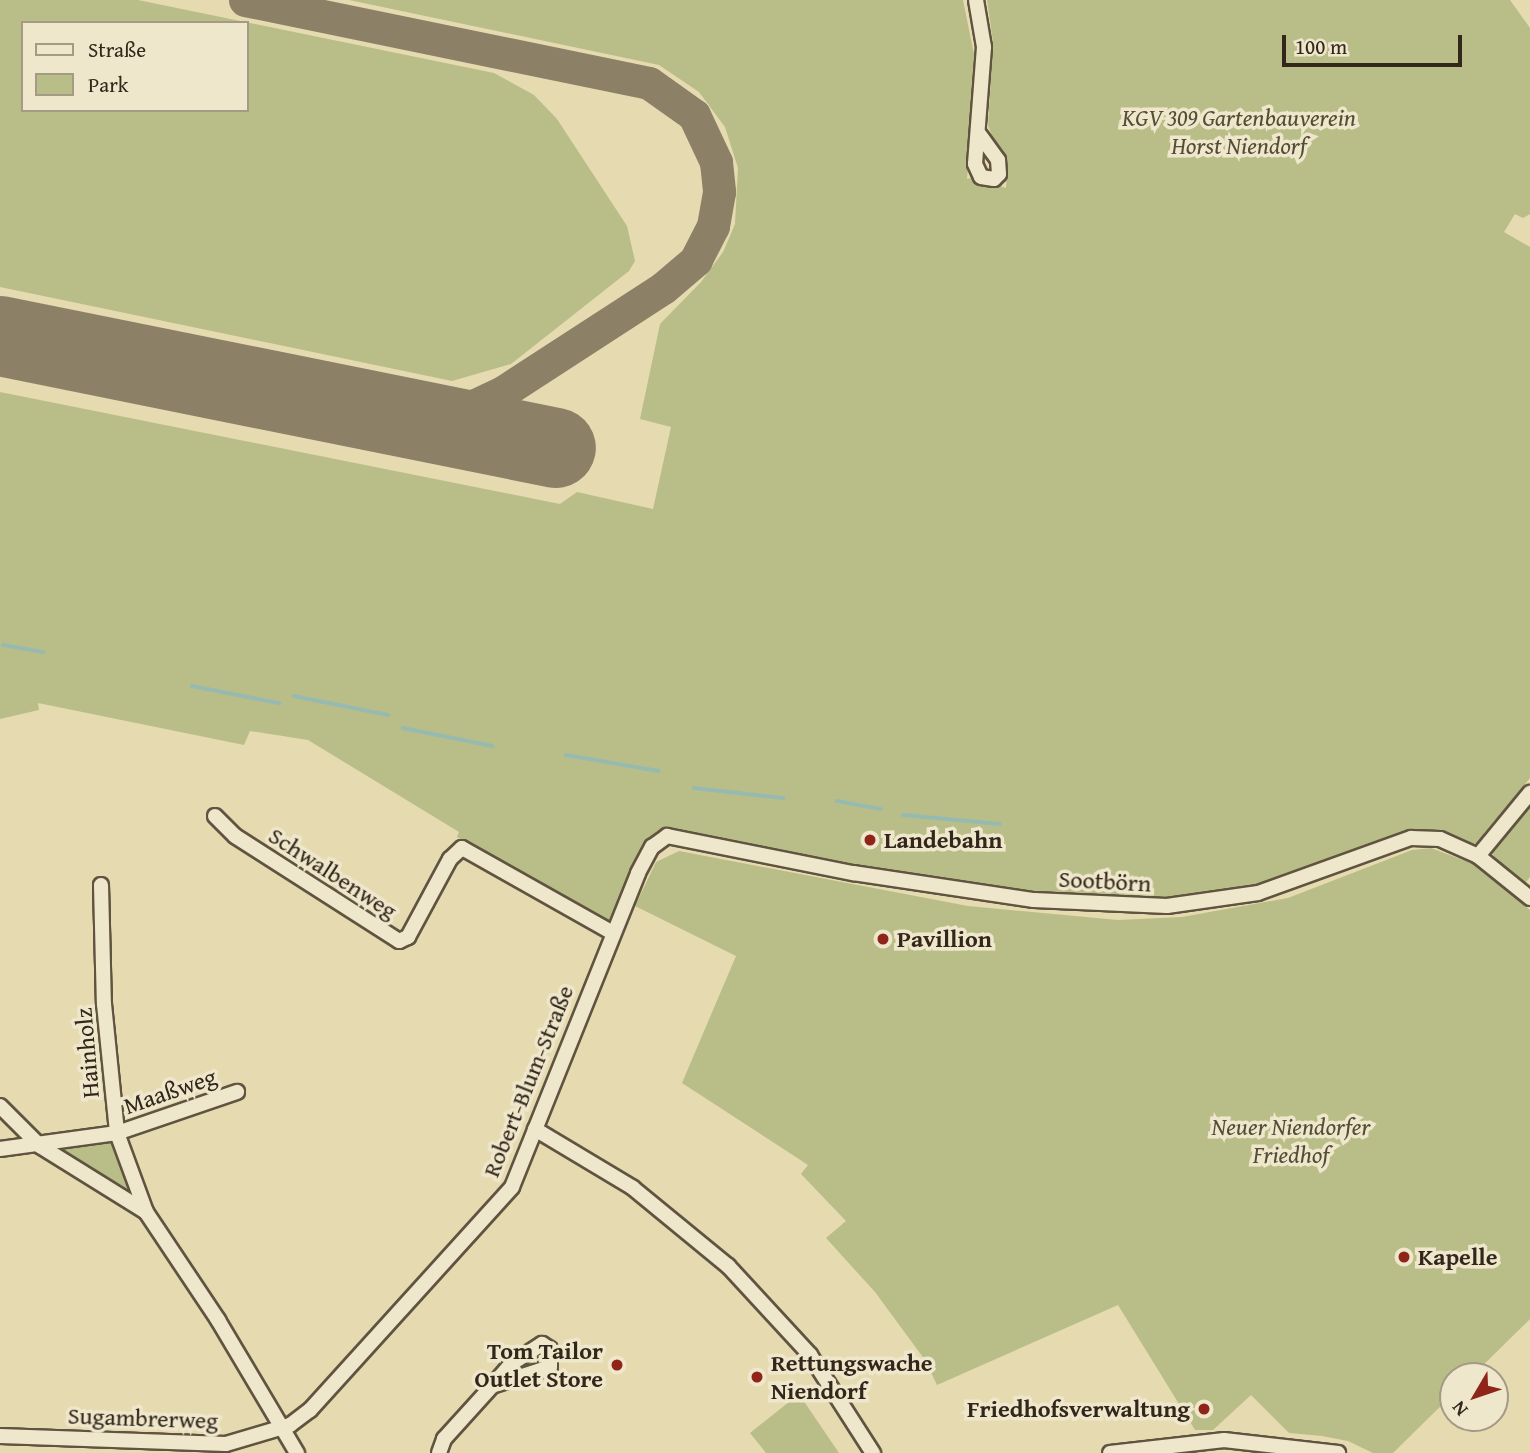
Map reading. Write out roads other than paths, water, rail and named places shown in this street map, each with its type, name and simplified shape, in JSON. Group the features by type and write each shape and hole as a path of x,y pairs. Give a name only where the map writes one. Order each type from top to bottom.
{"street":[{"path":"976,0 984,47 980,135"},
{"path":"1478,856 1530,793"},
{"name":"Schwalbenweg","path":"215,816 236,836 399,941 408,937 450,859 462,848 613,933"},
{"name":"Sootbörn","path":"656,842 667,836 853,873 1034,900 1108,906 1167,906 1258,893 1410,838 1440,839 1478,856 1530,898"},
{"name":"Robert-Blum-Straße","path":"281,1427 310,1410 512,1187 613,933 656,842"},
{"name":"Hainholz","path":"101,885 104,1004 117,1133 146,1212 297,1453"},
{"name":"Maaßweg","path":"0,1149 40,1146 117,1133 237,1092"},
{"name":"Hainholz","path":"0,1106 40,1146 146,1212"},
{"path":"535,1129 633,1188 728,1266 810,1355 873,1453"},
{"path":"439,1453 444,1439 492,1386"},
{"name":"Sugambrerweg","path":"0,1436 226,1444 281,1427"},
{"path":"1110,1453 1224,1440 1338,1453"}],"waterway":[{"path":"3,645 43,652"},
{"path":"192,686 279,703"},
{"path":"294,696 388,715"},
{"path":"403,728 492,746"},
{"path":"566,755 659,771"},
{"path":"694,788 783,798"},
{"path":"837,801 881,809"},
{"path":"903,815 1000,824"}],"place":[{"name":"Landebahn","path":"870,840"},
{"name":"Pavillion","path":"883,939"},
{"name":"Kapelle","path":"1404,1257"},
{"name":"Tom Tailor Outlet Store","path":"617,1365"},
{"name":"Rettungswache Niendorf","path":"757,1377"},
{"name":"Friedhofsverwaltung","path":"1204,1409"}],"park label":[{"name":"KGV 309 Gartenbauverein Horst Niendorf","path":"1239,132"},
{"name":"Neuer Niendorfer Friedhof","path":"1291,1141"}]}
